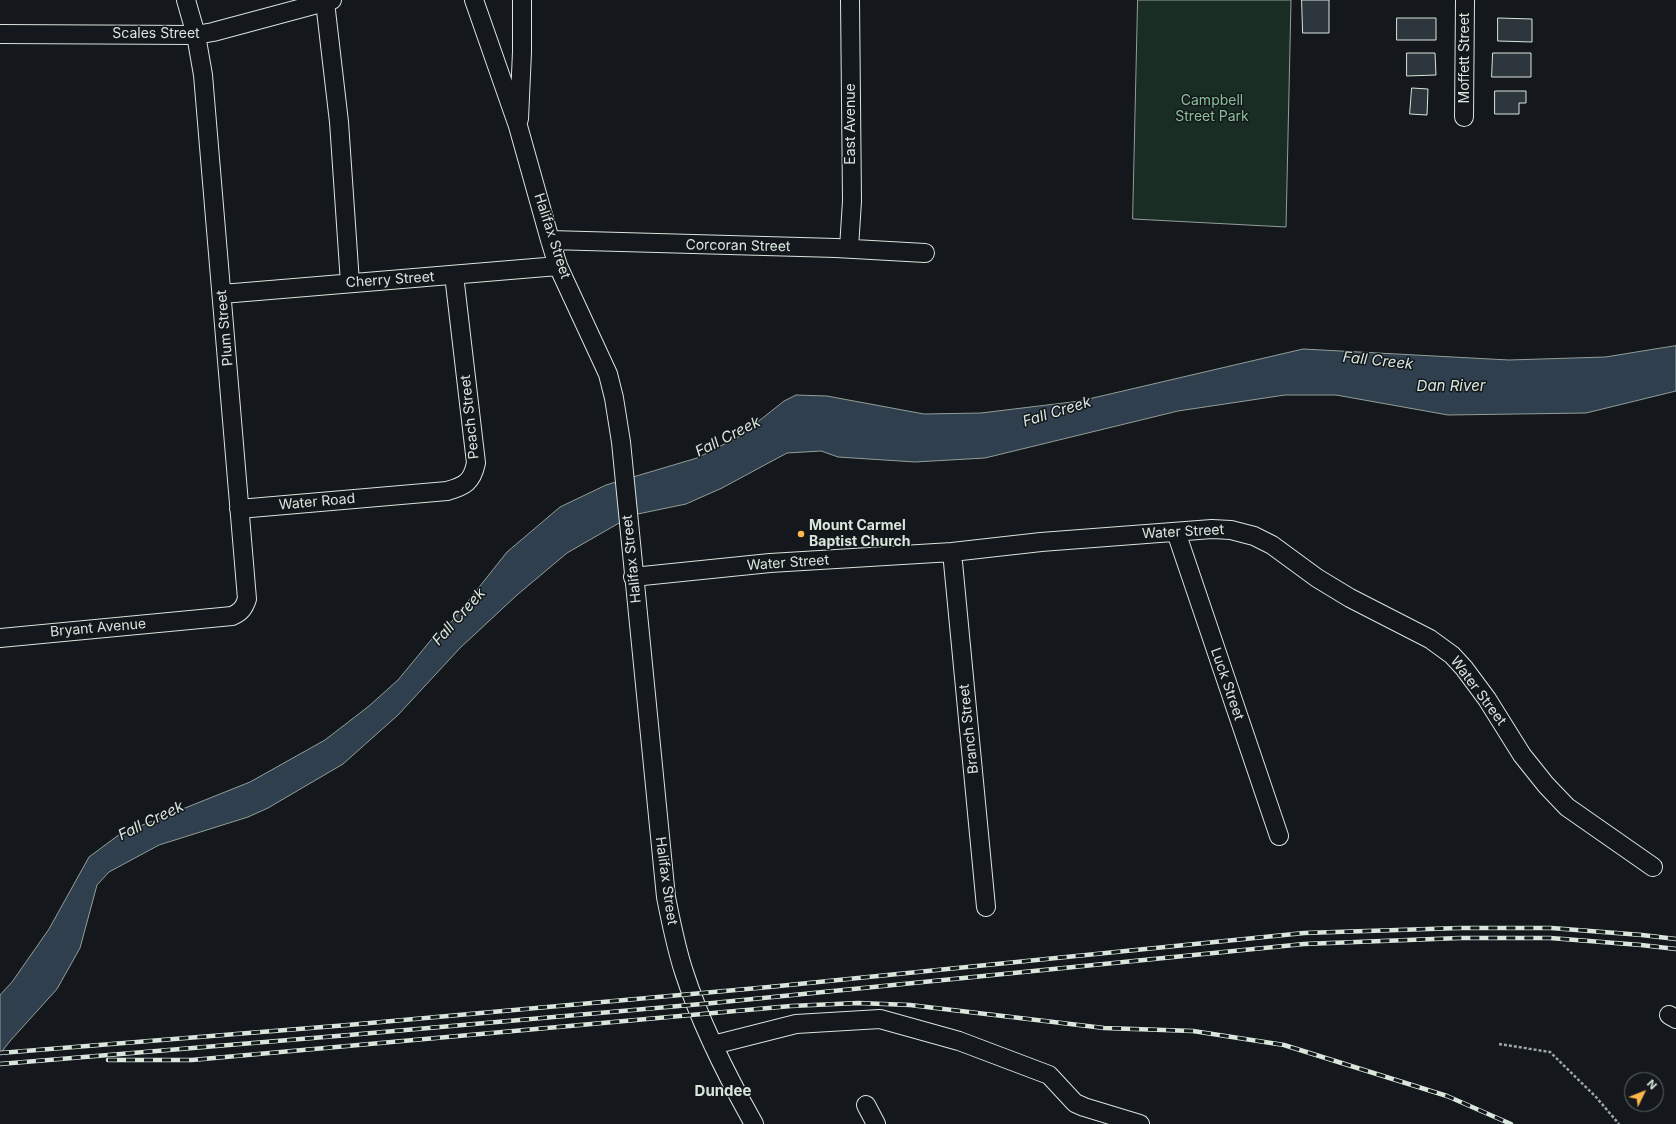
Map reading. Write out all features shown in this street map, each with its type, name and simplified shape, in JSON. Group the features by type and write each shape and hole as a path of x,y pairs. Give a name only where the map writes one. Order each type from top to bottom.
{"street":[{"name":"Plum Street","path":"186,0 196,35 203,75 246,599 244,607 240,612 232,616 197,619"},
{"name":"Halifax Street","path":"474,0 518,126 558,266 608,374 614,398 620,442 666,897 673,932 684,972 713,1045 754,1124"},
{"path":"518,126 522,52 522,0"},
{"name":"East Avenue","path":"850,0 852,201 850,248"},
{"name":"Moffett Street","path":"1464,117 1465,0"},
{"name":"Scales Street","path":"0,34 196,35 213,32 328,1"},
{"path":"328,1 339,122 350,283"},
{"name":"Corcoran Street","path":"550,240 850,248 925,253"},
{"name":"Cherry Street","path":"222,294 558,266"},
{"name":"Peach Street","path":"396,496 447,491 460,488 468,482 474,474 476,463 454,275"},
{"name":"Water Road","path":"239,509 396,496"},
{"name":"Water Street","path":"633,577 770,563 952,552 1041,542 1212,529 1231,530 1254,536 1272,545 1317,578 1350,598 1430,639 1452,655 1487,698 1522,755 1566,807 1653,866"},
{"name":"Luck Street","path":"1176,532 1279,836"},
{"name":"Branch Street","path":"952,552 986,907"},
{"name":"Bryant Avenue","path":"0,638 197,619"},
{"path":"713,1045 796,1024 880,1019 958,1041 1049,1075 1075,1103 1140,1124"},
{"path":"866,1105 876,1124"}],"path":[{"path":"1499,1044 1550,1052 1596,1097 1619,1124"}],"green space":[{"name":"Campbell Street Park","path":"1138,0 1291,0 1286,227 1133,219"}],"water":[{"name":"Dan River","path":"1676,346 1676,391 1586,413 1448,415 1336,395 1285,395 1178,411 985,458 915,462 838,457 821,451 787,453 722,488 686,504 633,515 567,553 517,595 460,648 398,715 343,764 268,808 248,817 159,845 109,872 97,885 80,948 57,989 0,1054 0,995 12,982 49,929 89,857 120,834 250,782 325,740 369,706 398,680 431,640 453,620 507,552 560,507 606,485 697,458 740,436 784,401 796,395 827,396 924,414 981,413 1080,401 1303,349 1509,360 1605,357"}],"building":[{"path":"1302,0 1329,0 1329,33 1303,33"},
{"path":"1397,18 1436,18 1436,40 1397,40"},
{"path":"1498,18 1532,19 1532,42 1498,41"},
{"path":"1407,53 1435,53 1436,75 1407,76"},
{"path":"1493,53 1531,53 1531,77 1492,77"},
{"path":"1412,88 1428,89 1427,115 1410,114"},
{"path":"1495,91 1526,91 1526,103 1519,103 1519,114 1495,114"}],"railway":[{"path":"0,1053 348,1025 769,987 1304,933 1460,928 1551,928 1676,939"},
{"path":"0,1064 713,1003 1304,944 1460,938 1550,938 1676,949"},
{"path":"108,1060 192,1060 791,1006 858,1003 910,1005 1104,1028 1193,1031 1284,1045 1447,1096 1511,1124"}],"place":[{"name":"Mount Carmel Baptist Church","path":"801,534"}],"district":[{"name":"Dundee","path":"723,1091"}],"water label":[{"name":"Fall Creek","path":"1378,361"},
{"name":"Fall Creek","path":"1057,412"},
{"name":"Fall Creek","path":"728,437"},
{"name":"Fall Creek","path":"459,617"},
{"name":"Fall Creek","path":"151,821"}]}
